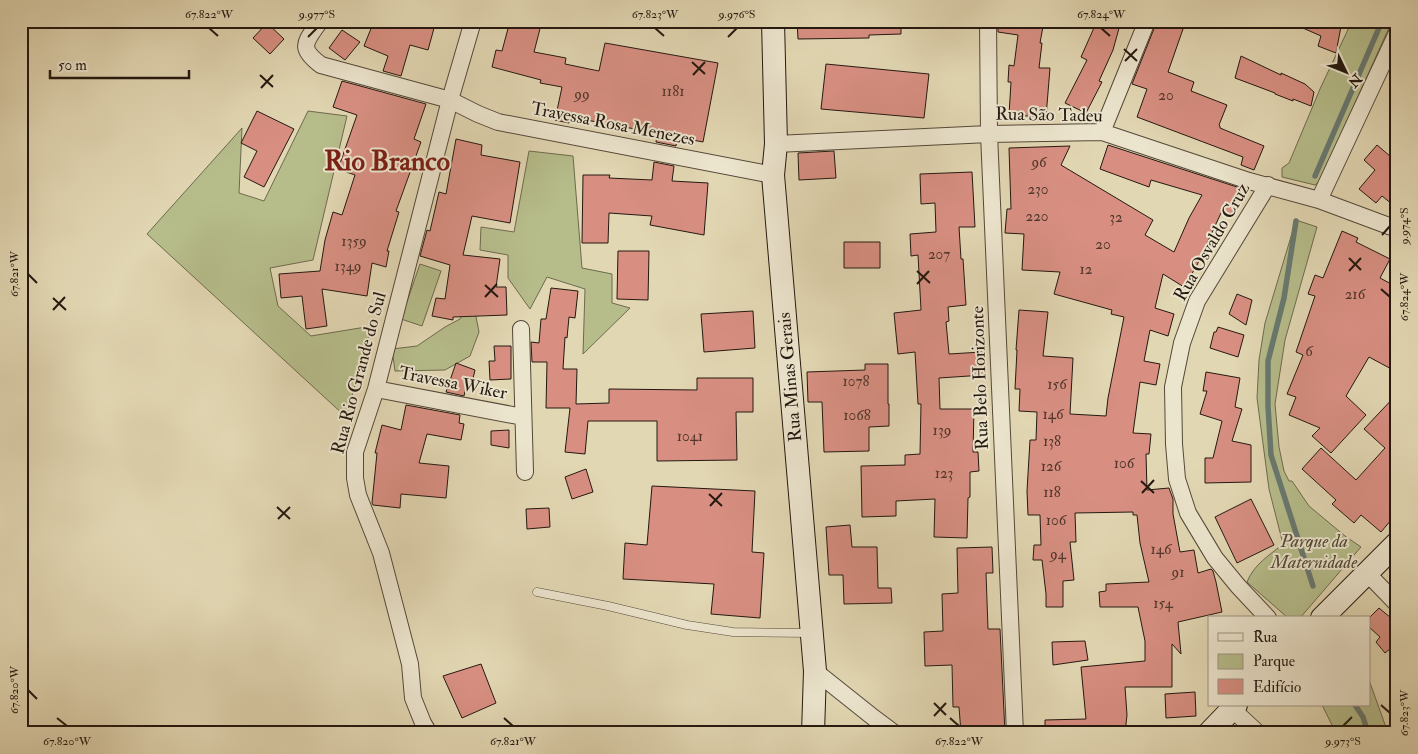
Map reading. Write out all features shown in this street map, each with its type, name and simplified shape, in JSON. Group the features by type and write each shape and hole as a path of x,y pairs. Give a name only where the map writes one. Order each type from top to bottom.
{"street":[{"name":"Travessa Rosa Menezes","path":"320,21 305,46 308,54 321,65 450,100 498,122 773,175"},
{"name":"Rua Rio Grande do Sul","path":"429,733 413,698 410,664 404,636 381,553 358,495 355,478 355,452 376,389 450,100 473,21"},
{"name":"Rua Minas Gerais","path":"773,21 776,144 773,175 815,671 813,733"},
{"name":"Rua Belo Horizonte","path":"988,21 990,134 1015,733"},
{"path":"1102,132 1147,21"},
{"path":"1315,199 1397,33"},
{"name":"Rua São Tadeu","path":"776,144 990,134 1102,132 1250,181 1315,199 1397,229"},
{"name":"Rua Osvaldo Cruz","path":"1266,616 1215,558 1188,513 1177,480 1173,387 1182,343 1197,301 1268,185"},
{"path":"521,329 525,472"},
{"name":"Travessa Wiker","path":"376,389 523,417"},
{"path":"1324,616 1397,543"},
{"path":"1367,573 1397,604"},
{"path":"815,671 894,733"},
{"path":"1209,733 1234,707 1258,733"}],"lane":[{"path":"537,592 608,606 687,625 733,632 812,633"}],"green space":[{"path":"1352,21 1392,21 1320,181 1315,185 1282,177 1282,168 1289,163 1320,89"},
{"path":"308,111 347,116 313,260 270,268 278,306 311,336 372,326 346,417 147,234 242,128 239,193 264,201"},
{"path":"529,151 573,156 582,268 612,274 612,303 630,308 583,354 585,289 547,277 530,309 508,278 508,255 480,250 481,227 514,232"},
{"name":"Parque da Maternidade","path":"1296,220 1317,227 1285,340 1275,404 1279,447 1284,471 1289,481 1292,481 1309,506 1361,547 1302,616 1286,616 1247,582 1258,565 1283,544 1269,489 1257,398 1259,360 1265,323"},
{"path":"420,264 441,271 422,326 401,319"},
{"path":"472,296 479,332 470,356 445,370 395,371 392,349 417,346 460,319"},
{"path":"1370,683 1388,733 1336,733 1322,706 1370,706"}],"building":[{"path":"374,21 436,21 428,50 410,45 401,76 383,71 388,56 364,46"},
{"path":"510,21 542,21 534,52 566,58 565,64 599,71 605,43 718,63 703,142 677,137 676,146 656,142 657,133 570,117 569,123 555,120 562,87 540,83 541,80 492,67 496,50 502,51"},
{"path":"797,21 901,21 901,34 869,35 869,38 798,39"},
{"path":"998,21 1044,21 1040,43 1042,43 1039,68 1050,68 1046,117 1009,115 1011,82 1008,82 1009,65 1014,66 1018,35 998,32"},
{"path":"1097,21 1121,21 1113,50 1099,81 1102,82 1086,113 1065,103 1087,60 1081,57"},
{"path":"1157,21 1167,21 1183,29 1168,72 1194,82 1191,91 1227,105 1219,125 1220,128 1264,146 1254,170 1241,165 1243,157 1137,117 1147,89 1132,84"},
{"path":"1287,21 1342,21 1336,53 1318,46 1321,36"},
{"path":"267,23 284,39 270,54 253,38"},
{"path":"342,30 360,42 345,60 329,48"},
{"path":"1241,56 1305,84 1314,92 1311,106 1293,99 1293,101 1235,78"},
{"path":"826,64 929,74 924,118 821,109"},
{"path":"342,81 426,104 414,139 421,142 396,211 399,212 387,251 389,251 386,267 372,263 367,296 322,289 327,326 306,329 302,296 281,298 279,274 320,271 325,240 333,212 342,215 355,175 338,169 357,115 333,107"},
{"path":"257,111 294,129 264,187 244,177 257,151 241,143"},
{"path":"456,139 482,145 481,155 520,162 510,223 472,216 463,255 500,259 496,287 506,287 507,315 453,317 453,320 432,316 436,298 445,299 450,265 420,256 427,230 430,231 439,192 446,194"},
{"path":"1108,145 1240,188 1232,216 1221,213 1197,265 1184,287 1163,274 1155,308 1174,314 1168,336 1150,330 1144,361 1160,364 1156,385 1140,382 1133,433 1151,434 1149,454 1146,454 1147,490 1169,488 1173,499 1173,514 1180,552 1194,550 1198,573 1211,569 1213,571 1222,612 1178,622 1181,654 1172,644 1172,687 1125,687 1127,715 1125,733 1045,733 1045,720 1086,719 1081,667 1145,661 1145,641 1138,607 1100,607 1099,592 1106,591 1106,584 1149,582 1140,543 1137,515 1133,515 1133,512 1075,513 1076,542 1070,542 1074,580 1063,581 1063,607 1046,607 1042,560 1033,560 1034,545 1041,545 1040,515 1028,515 1027,491 1030,440 1036,440 1037,412 1019,411 1020,389 1015,389 1019,310 1048,312 1043,356 1073,358 1070,414 1106,416 1124,317 1111,314 1112,310 1054,294 1060,272 1022,270 1024,234 1005,233 1007,209 1011,209 1009,148 1070,146 1061,165 1153,220 1145,235 1174,252 1189,218 1202,195 1151,180 1149,187 1100,169"},
{"path":"1377,145 1397,162 1397,208 1382,196 1376,203 1359,189 1375,170 1364,160"},
{"path":"834,151 836,178 799,180 798,153"},
{"path":"654,162 674,166 672,181 708,183 704,235 650,225 652,216 609,213 608,243 582,243 583,175 610,175 609,178 652,180"},
{"path":"972,172 975,227 959,227 966,305 948,307 949,321 946,322 949,354 982,352 984,375 939,378 940,409 974,409 973,452 978,452 979,471 970,472 967,538 934,537 935,499 896,501 896,516 862,517 861,466 905,465 905,455 920,454 921,404 918,404 915,352 898,354 894,313 921,310 918,255 911,256 910,234 936,232 935,203 921,204 920,174"},
{"path":"1342,231 1358,238 1356,242 1390,259 1380,278 1397,287 1397,372 1369,357 1346,396 1366,415 1331,453 1312,436 1320,428 1289,415 1296,397 1287,394 1303,355 1296,352 1315,296 1308,294 1315,275 1323,278"},
{"path":"844,242 880,242 880,268 844,268"},
{"path":"618,251 649,251 648,300 617,299"},
{"path":"551,288 578,291 575,318 569,317 567,338 565,337 563,369 577,369 576,404 609,403 609,389 697,390 697,378 753,378 753,412 736,412 737,460 657,461 657,421 588,421 585,454 565,452 570,408 546,408 547,362 532,362 531,342 539,343 541,319 546,319"},
{"path":"1237,294 1252,300 1246,325 1229,314"},
{"path":"753,311 755,348 704,352 701,314"},
{"path":"1218,327 1244,335 1238,357 1210,348 1214,332 1216,332"},
{"path":"494,346 511,346 511,379 490,380 489,361 495,361"},
{"path":"456,363 475,370 471,387 466,387 464,396 446,392"},
{"path":"865,364 888,364 889,426 869,427 869,451 824,452 822,402 808,402 807,372 865,370"},
{"path":"1206,372 1240,378 1235,407 1242,409 1232,441 1251,445 1251,482 1205,483 1205,458 1213,458 1222,421 1200,414 1207,391 1203,391"},
{"path":"1397,394 1397,513 1381,532 1361,515 1354,523 1332,504 1336,500 1302,469 1321,448 1356,480 1385,448 1364,429"},
{"path":"406,405 460,415 459,423 464,424 461,440 427,434 419,463 449,466 446,498 401,494 400,508 373,505 377,453 375,453 382,425 401,430"},
{"path":"509,430 509,448 491,445 491,431"},
{"path":"586,469 593,492 572,499 565,477"},
{"path":"652,486 755,491 752,552 764,553 760,618 711,614 714,584 623,579 625,543 647,545"},
{"path":"1251,499 1274,545 1237,563 1215,517"},
{"path":"549,508 550,527 527,529 526,509"},
{"path":"850,525 852,547 877,547 878,588 891,588 892,603 844,604 843,575 829,575 826,527"},
{"path":"992,547 993,573 986,573 988,629 1000,629 1005,733 961,733 959,707 953,707 952,665 925,666 924,632 943,631 942,594 958,593 957,548"},
{"path":"1379,608 1397,623 1397,653 1391,648 1385,653 1376,642 1380,637 1370,628 1370,617"},
{"path":"1085,641 1088,660 1053,665 1052,642"},
{"path":"481,664 496,703 462,718 443,676"},
{"path":"1195,692 1196,716 1166,718 1165,694"}],"waterway":[{"path":"1315,176 1382,21"},
{"path":"1296,221 1284,298 1268,361 1268,406 1271,455 1313,586"},
{"path":"1356,706 1363,717 1368,733"}],"district":[{"name":"Rio Branco","path":"387,161"}]}
